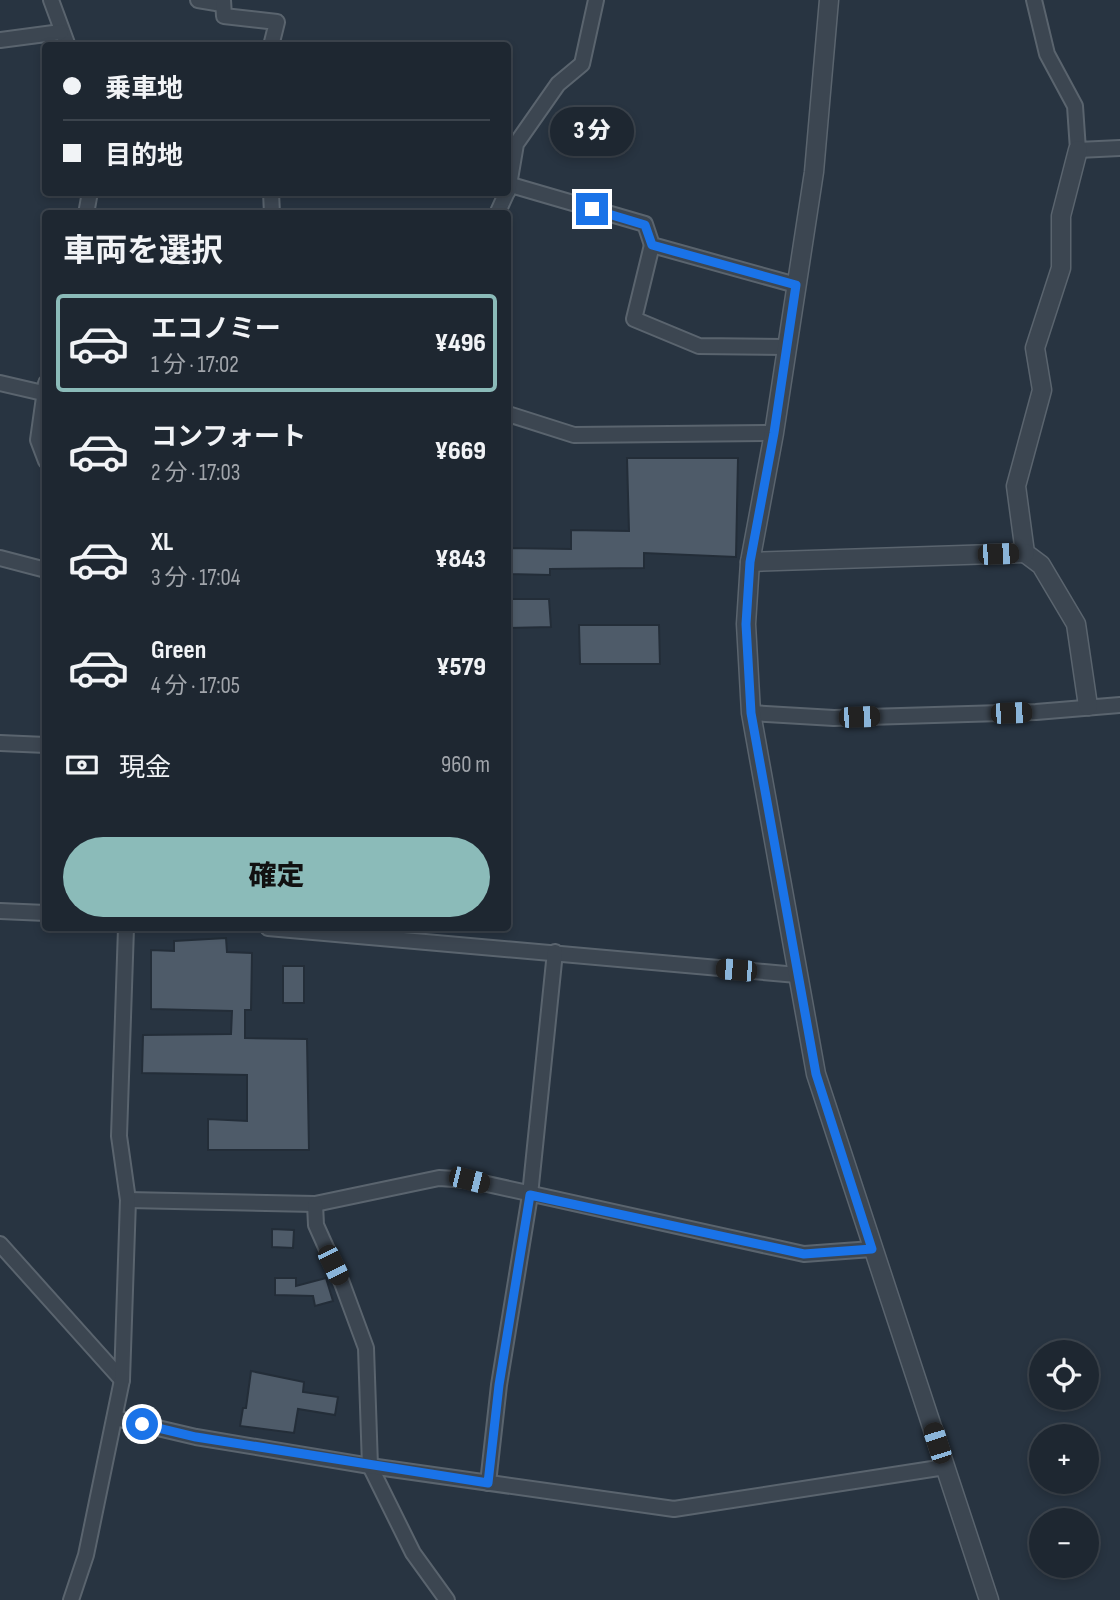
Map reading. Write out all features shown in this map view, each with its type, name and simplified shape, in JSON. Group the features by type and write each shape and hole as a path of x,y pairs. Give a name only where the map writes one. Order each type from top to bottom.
{"street":[{"path":"51,0 66,42"},
{"path":"198,0 223,2 224,16 278,22 272,42"},
{"path":"511,177 516,144 558,84 582,64 596,0"},
{"path":"829,0 814,172 774,433 750,562 746,624 751,713 816,1074 989,1600"},
{"path":"1025,553 1016,486 1042,390 1035,348 1060,268 1061,216 1078,150 1075,106 1048,54 1034,0"},
{"path":"0,40 61,32"},
{"path":"1078,150 1120,148"},
{"path":"511,191 645,225 652,245 634,319 699,346 786,347"},
{"path":"652,245 796,285"},
{"path":"0,383 42,388"},
{"path":"42,405 38,440 42,450"},
{"path":"511,415 573,435 774,433"},
{"path":"750,562 1025,553 1041,565 1076,624 1088,706"},
{"path":"0,558 42,569"},
{"path":"751,713 834,718 1036,712 1120,705"},
{"path":"0,743 42,745"},
{"path":"0,911 42,913"},
{"path":"71,1600 86,1555 122,1380 128,1200 119,1136 126,931"},
{"path":"304,931 797,975"},
{"path":"488,1483 499,1385 530,1195 555,952"},
{"path":"128,1200 315,1205 439,1178 469,1180 804,1254 872,1249"},
{"path":"315,1205 316,1226 342,1283 366,1348 370,1466 413,1553 447,1600"},
{"path":"0,1244 122,1380"},
{"path":"115,1418 196,1437 370,1466 674,1509 945,1467"}],"building":[{"path":"627,458 738,458 736,557 644,553 644,568 550,569 550,575 511,574 511,548 571,549 571,530 629,531"},
{"path":"511,599 549,599 551,627 511,628"},
{"path":"579,625 659,625 660,664 580,664"},
{"path":"226,938 227,952 252,953 251,1010 245,1010 245,1038 307,1039 309,1150 208,1150 208,1119 247,1121 247,1075 142,1073 143,1035 231,1034 232,1011 151,1009 151,950 174,951 174,941"},
{"path":"283,966 304,966 304,1003 283,1003"},
{"path":"272,1229 294,1230 293,1248 272,1247"},
{"path":"275,1278 296,1278 296,1286 326,1278 333,1301 315,1306 313,1296 275,1295"},
{"path":"251,1371 304,1382 303,1392 338,1397 335,1415 298,1409 294,1433 240,1426 243,1408 246,1408"}],"route":[{"path":"142,1424 196,1437 488,1483 499,1385 530,1195 804,1254 872,1249 816,1074 751,713 746,624 750,562 754,528 762,502 774,433 796,285 652,245 645,225 592,209"}]}
